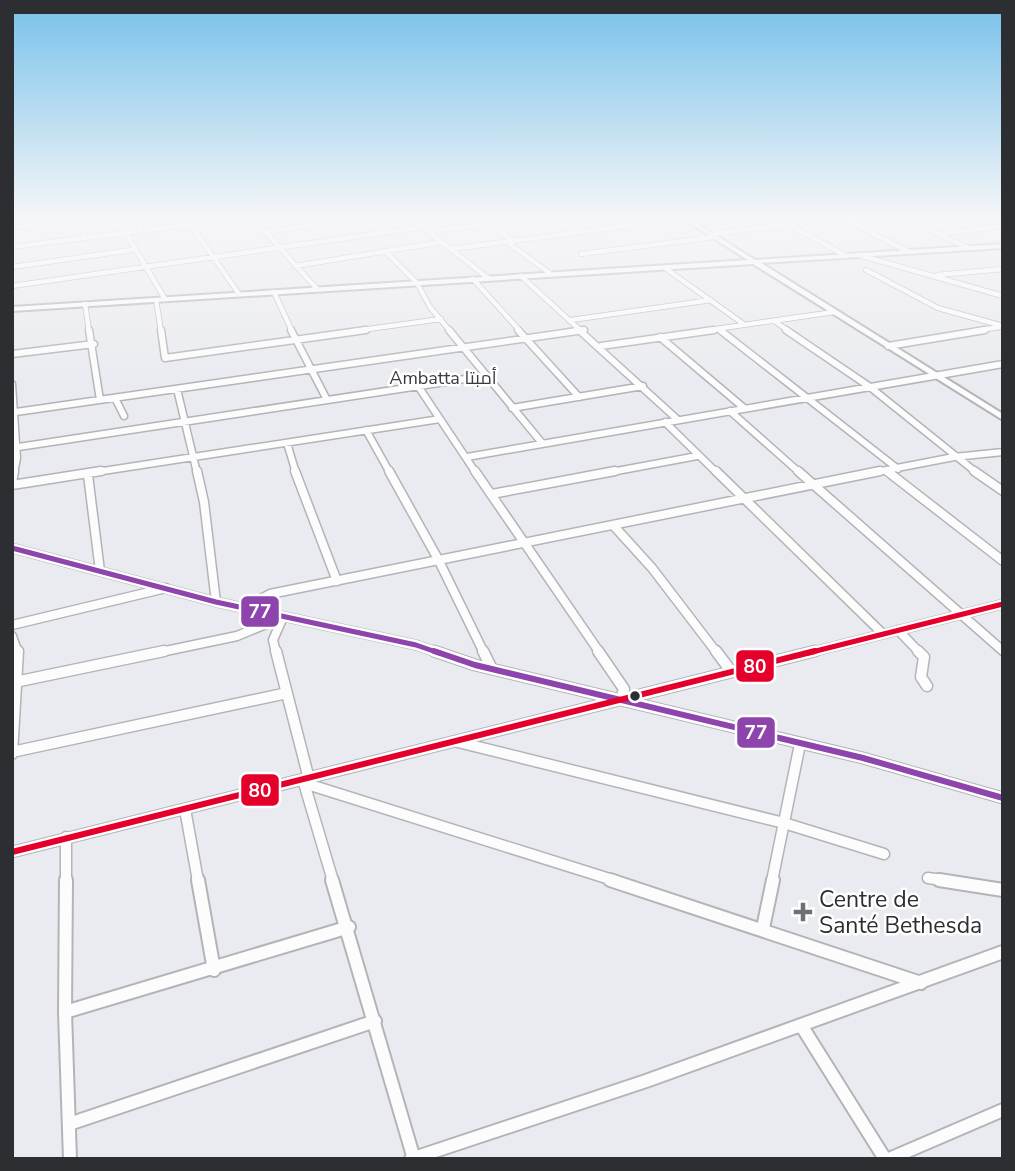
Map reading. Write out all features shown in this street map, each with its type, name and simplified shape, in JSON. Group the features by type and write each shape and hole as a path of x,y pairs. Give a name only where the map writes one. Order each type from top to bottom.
{"street":[{"path":"12,286 99,274"},
{"path":"150,274 165,299"},
{"path":"225,274 239,295"},
{"path":"302,274 317,289"},
{"path":"408,274 462,348 541,443"},
{"path":"482,274 488,278"},
{"path":"12,309 558,274"},
{"path":"672,274 746,325"},
{"path":"773,274 1003,418"},
{"path":"873,274 938,308 1003,326"},
{"path":"922,274 1003,296"},
{"path":"930,276 955,274"},
{"path":"521,276 584,330 678,420"},
{"path":"473,279 524,339 579,397"},
{"path":"988,292 1003,290"},
{"path":"274,292 309,370 327,400"},
{"path":"156,300 165,358 441,319"},
{"path":"571,320 711,300"},
{"path":"85,304 94,344 100,400"},
{"path":"601,346 834,312"},
{"path":"774,321 870,387 954,457 1003,491"},
{"path":"888,346 1003,326"},
{"path":"719,329 898,469"},
{"path":"16,412 584,330"},
{"path":"660,337 744,408"},
{"path":"12,354 94,344"},
{"path":"467,457 1001,366"},
{"path":"13,448 485,376"},
{"path":"12,384 16,412 13,448 17,458 12,484 88,475 440,419"},
{"path":"418,386 492,494 521,542 618,678 624,689 621,699"},
{"path":"512,408 643,386"},
{"path":"177,389 204,502 216,602"},
{"path":"115,398 124,416"},
{"path":"730,411 1003,650"},
{"path":"665,422 740,498 882,633"},
{"path":"366,430 438,559 492,669"},
{"path":"287,443 302,495 337,581"},
{"path":"252,610 253,603 270,594 740,498 954,457 1003,452"},
{"path":"492,494 697,456"},
{"path":"887,471 1003,561"},
{"path":"88,475 100,571"},
{"path":"613,525 652,568 731,671"},
{"path":"12,548 216,602 416,645 492,669 863,758 1003,798"},
{"path":"12,625 56,613 118,603 167,588"},
{"path":"12,852 307,781 455,741 1003,604"},
{"path":"15,682 237,636 283,617"},
{"path":"283,617 273,640 307,781 413,1158 801,1025 1003,952"},
{"path":"898,629 924,657 921,677 927,686"},
{"path":"12,636 17,643 19,659 15,682 12,757"},
{"path":"12,751 287,693"},
{"path":"455,741 784,823 884,854"},
{"path":"763,928 800,744"},
{"path":"307,781 763,928 921,983"},
{"path":"185,809 214,970"},
{"path":"66,837 65,1012 70,1159"},
{"path":"928,878 1003,890"},
{"path":"65,1012 349,928"},
{"path":"69,1124 375,1021"},
{"path":"801,1025 887,1159 1003,1110"}],"transit line":[{"name":"77","path":"12,548 216,602 416,645 475,665 863,758 1003,798"},
{"name":"80","path":"12,852 1003,604"}],"place":[{"name":"Centre de Santé Bethesda","path":"803,912"}],"district":[{"name":"Ambatta أمبتا","path":"443,378"}]}
